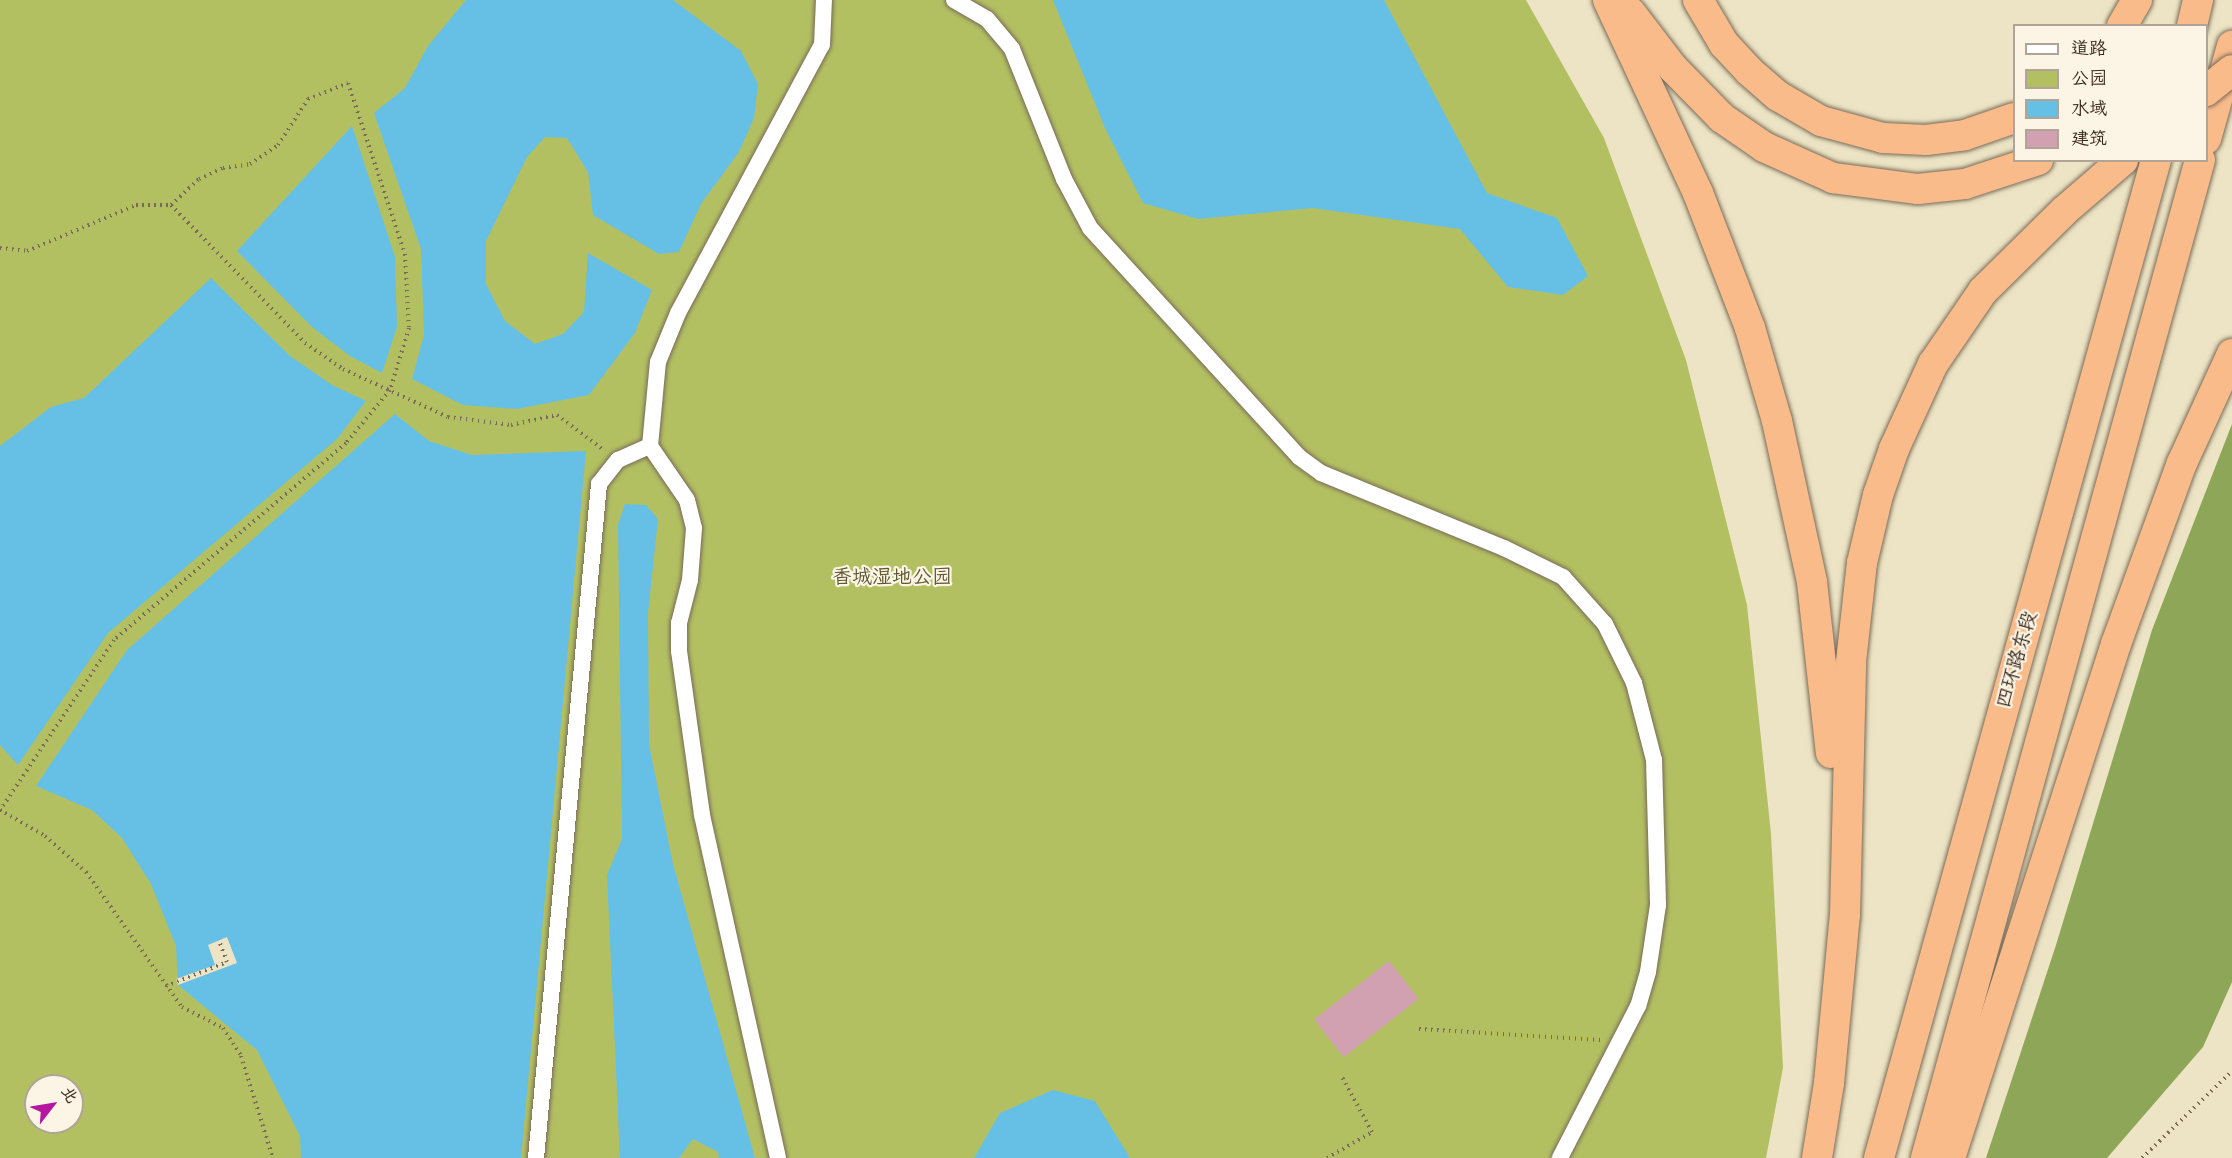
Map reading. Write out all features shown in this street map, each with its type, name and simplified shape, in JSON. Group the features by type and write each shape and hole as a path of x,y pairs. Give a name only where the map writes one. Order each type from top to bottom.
{"highway":[{"path":"1608,0 1665,117 1728,265 1754,339 1798,509 1819,629 1830,726 1834,798 1835,1008"},
{"path":"1622,0 1673,68 1722,118 1764,147 1833,178 1918,189 1965,184 2036,162"},
{"path":"1698,0 1724,44 1749,71 1778,96 1821,121 1883,138 1926,140 1965,135 2013,118"},
{"path":"2123,24 2137,0"},
{"path":"2192,24 2198,0"},
{"path":"2208,45 2232,27"},
{"path":"2208,131 2232,46"},
{"path":"1817,1158 1829,1083 1845,915 1851,662 1862,563 1875,506 1894,449 1933,364 1983,291 2121,162"},
{"name":"四环路东段","path":"1879,1158 2155,162"},
{"path":"1926,1158 2199,162"},
{"path":"1950,1158 2116,644 2182,463 2232,354"}],"street":[{"path":"778,1158 702,815 679,651 679,623 690,580 694,528 687,500 650,446 658,362 678,313 822,45 824,0"},
{"path":"954,0 987,19 1012,49 1064,178 1090,228 1299,458 1321,473 1504,548 1563,577 1605,624 1634,683 1654,760 1658,906 1648,972 1638,1006 1560,1158"},
{"path":"536,1158 599,484 618,460 650,446"}],"path":[{"path":"0,248 27,251 136,205 171,205 199,179 223,168 250,164 278,145 308,99 348,83 405,254 409,328 390,390 346,443 114,640 0,810 45,836 86,872 182,1007 223,1028 241,1056 273,1158"},
{"path":"171,205 305,343 343,369 448,417 511,425 557,415 618,460"},
{"path":"166,986 227,962 220,944"},
{"path":"1419,1029 1620,1041"},
{"path":"2142,1158 2232,1071"},
{"path":"1327,1158 1372,1132 1342,1077"}],"green space":[{"name":"香城湿地公园","path":"0,0 1526,0 1604,138 1686,360 1747,605 1771,834 1783,1068 1766,1158 0,1158"},
{"path":"2232,424 2232,982 2203,1047 2107,1158 1986,1158 2056,945 2152,630"}],"water":[{"path":"466,0 673,0 741,51 758,84 754,118 739,152 701,204 679,252 659,254 593,215 588,172 567,138 545,137 527,157 486,241 486,284 505,321 535,344 563,334 584,312 588,253 652,290 635,333 589,395 517,409 463,405 412,379 424,335 421,249 374,113 405,88 428,46"},
{"path":"1053,0 1384,0 1487,193 1557,218 1588,276 1563,295 1508,287 1460,229 1313,208 1198,219 1143,203 1105,128"},
{"path":"352,126 395,257 397,327 382,373 350,356 312,327 237,251"},
{"path":"211,278 290,356 332,385 366,401 337,439 108,633 18,765 0,745 0,446 51,407 84,398"},
{"path":"395,414 429,441 472,455 586,451 521,1158 301,1158 300,1136 257,1050 178,985 176,946 151,884 122,838 92,810 36,786 127,650"},
{"path":"625,504 646,505 658,519 648,613 649,744 673,864 755,1158 719,1158 718,1152 693,1139 679,1158 620,1158 607,875 622,839 618,524"},
{"path":"1053,1090 1095,1101 1130,1158 974,1158 1000,1113"}],"pier":[{"path":"227,937 237,963 178,985 176,979 215,965 208,945"}],"building":[{"path":"1389,961 1419,999 1344,1057 1314,1019"}]}
